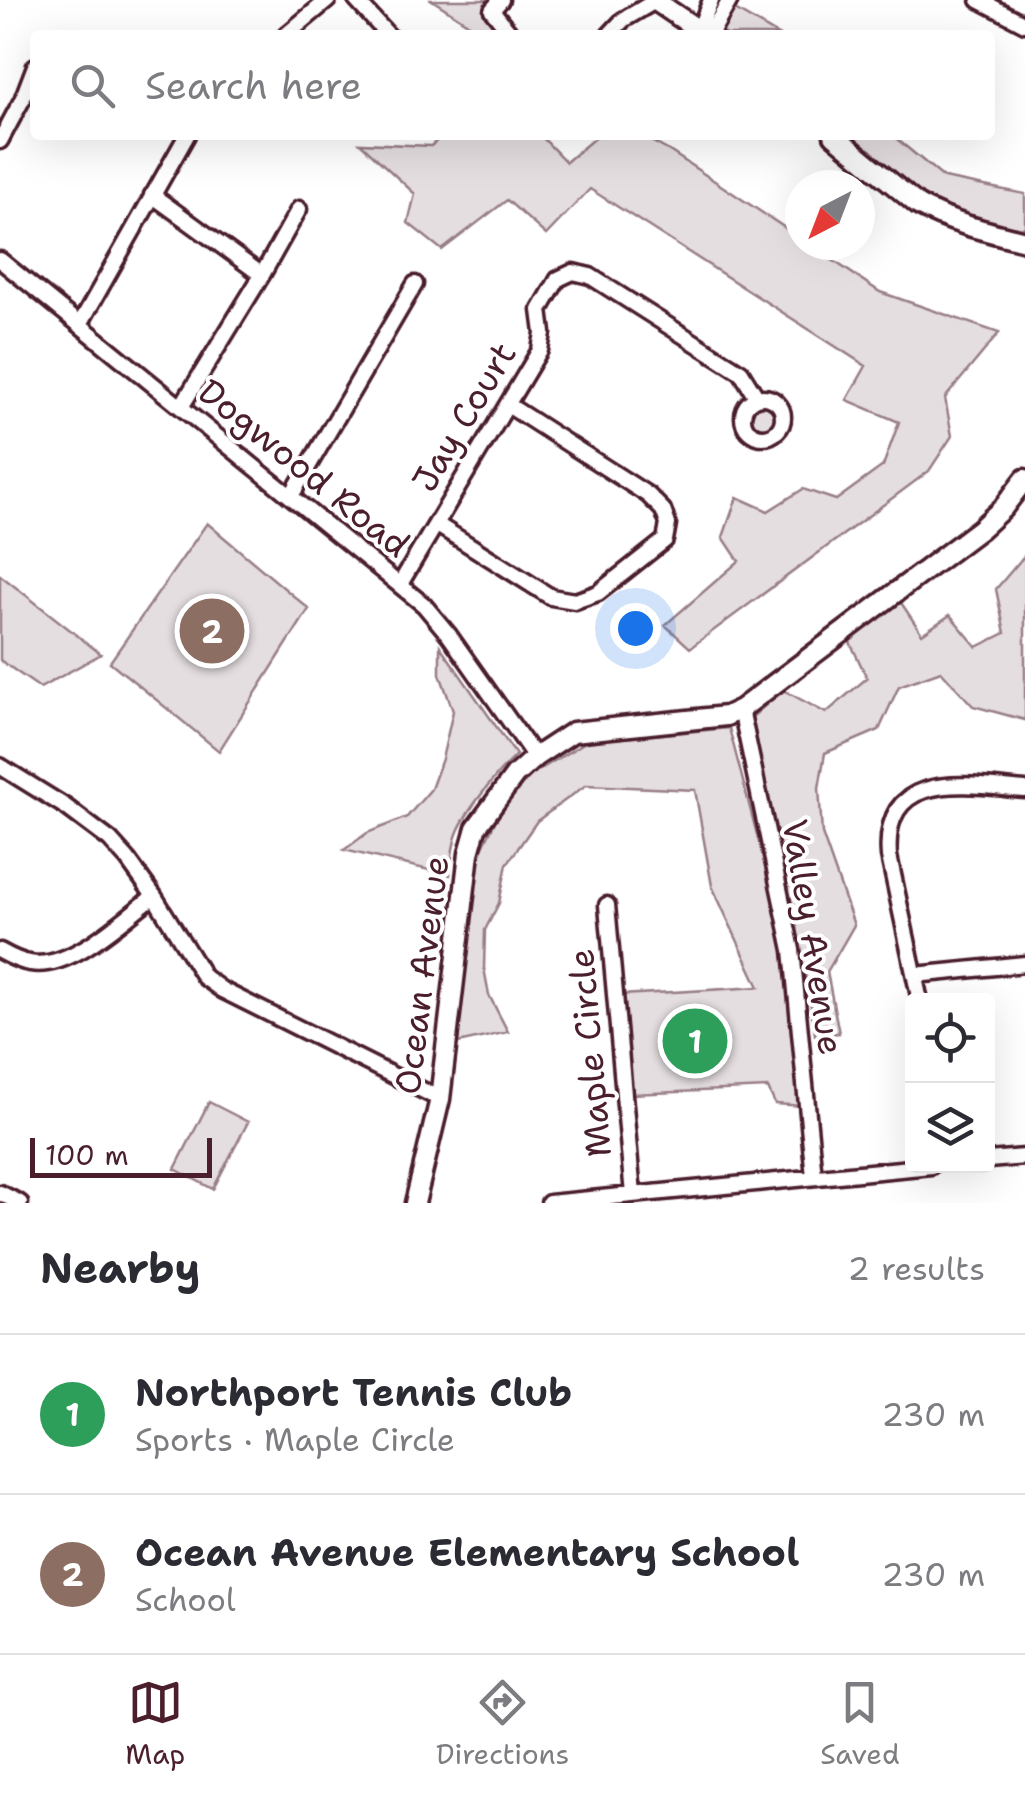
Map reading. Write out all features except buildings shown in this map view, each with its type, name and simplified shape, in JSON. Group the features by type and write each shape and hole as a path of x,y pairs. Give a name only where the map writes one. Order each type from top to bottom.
{"main road":[{"path":"654,0 700,30"},
{"path":"840,140 930,212 1025,240"},
{"name":"Ocean Avenue","path":"416,1203 440,1099 469,853 476,828 516,775 535,757 574,732 726,716 741,708 980,528 1003,508 1025,480"}],"street":[{"path":"292,30 328,0"},
{"path":"356,0 383,30"},
{"path":"501,0 492,10 508,30"},
{"path":"613,30 654,0"},
{"path":"706,30 711,0"},
{"path":"707,30 730,0"},
{"path":"980,0 1025,24"},
{"path":"0,141 30,79"},
{"path":"80,324 183,140"},
{"path":"152,195 262,275"},
{"path":"181,406 299,209"},
{"name":"Dogwood Road","path":"0,260 424,604 535,757"},
{"name":"Jay Court","path":"400,584 540,350 540,310 558,278 573,272 590,276 741,372 757,398"},
{"path":"291,496 415,284"},
{"path":"436,524 551,597 576,601 598,593 664,540 668,524 664,510 648,496 508,405"},
{"name":"Valley Avenue","path":"741,708 792,950 814,1177"},
{"path":"0,766 91,824 128,860 204,977 222,990 440,1099"},
{"path":"918,993 889,856 887,837 891,819 903,801 926,788 951,784 1025,790"},
{"path":"0,951 29,963 62,960 154,896"},
{"name":"Maple Circle","path":"607,905 632,1195"},
{"path":"914,975 1025,964"},
{"path":"995,1159 1025,1157"},
{"path":"549,1203 905,1168"},
{"path":"0,1193 20,1203"}],"shaded area":[{"path":"432,0 494,0 505,30 470,30 469,24"},
{"path":"734,0 741,0 735,10 769,30 720,30"},
{"path":"438,140 545,140 566,162 592,140 649,140 785,228 785,260 832,260 880,292 999,333 945,398 952,436 929,471 690,648 665,625 739,561 723,537 737,497 768,511 803,489 836,500 883,466 899,422 847,400 866,366 590,189 546,235 507,200 442,250 408,223 415,194 360,143 431,146"},
{"path":"856,140 898,140 944,178 1025,194 1025,228 984,222 924,197"},
{"path":"762,400 774,405 779,417 774,429 762,434 750,429 745,417 750,405"},
{"path":"207,523 309,609 219,751 110,662"},
{"path":"1025,555 1025,720 973,706 941,671 899,686 879,730 825,753 819,788 822,834 854,925 827,972 839,1033 815,1035 752,717 783,690 826,713 867,678 849,640 900,601 922,634 950,615 977,647 1005,633 996,589"},
{"path":"0,575 101,654 40,688 0,660"},
{"path":"440,646 516,755 461,825 450,875 344,850 367,833 407,817 431,789 453,711 440,674"},
{"path":"729,728 788,953 803,1106 775,1104 768,1088 632,1094 621,995 759,987 712,886 695,790 586,785 537,821 507,864 499,903 485,930 484,968 489,995 508,1032 458,1043 466,918 477,859 501,809 531,775 587,741"},
{"path":"209,1102 248,1122 213,1189 175,1169"}],"place":[{"name":"Ocean Avenue Elementary School","path":"212,631"},
{"name":"Northport Tennis Club","path":"695,1041"}]}
